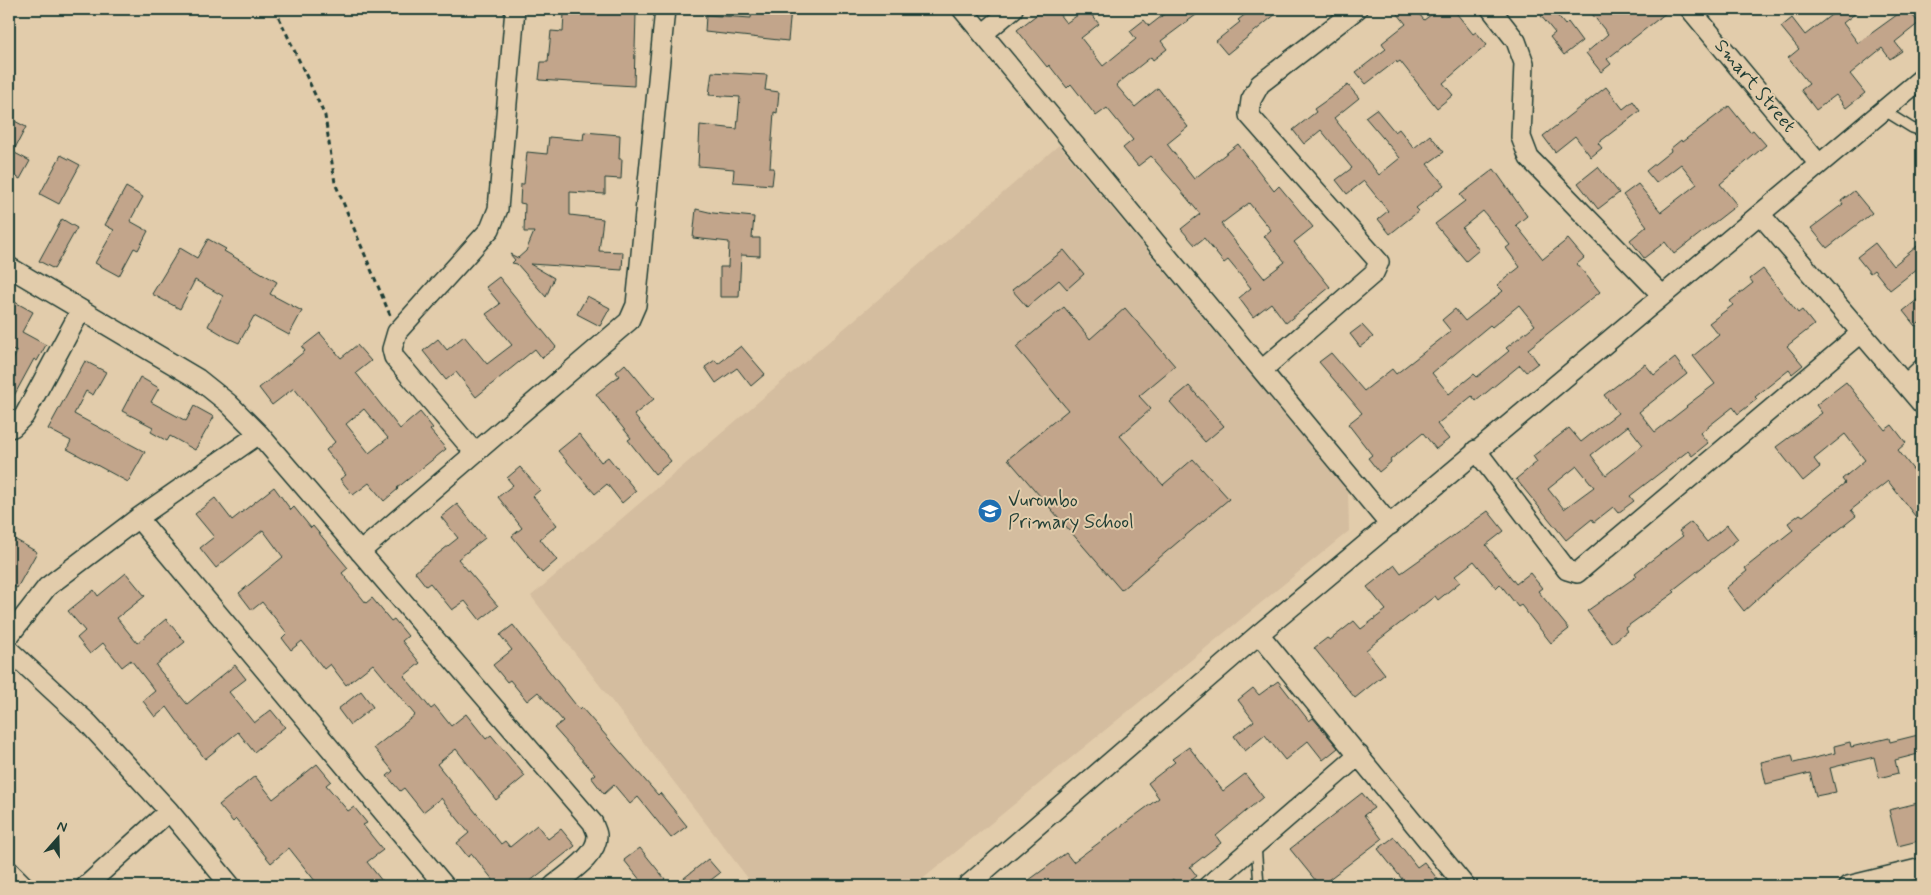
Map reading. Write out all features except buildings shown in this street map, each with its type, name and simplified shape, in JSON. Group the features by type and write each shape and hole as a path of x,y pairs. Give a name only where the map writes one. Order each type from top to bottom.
{"street":[{"path":"475,453 394,356 392,349 397,332 490,229 494,221 498,209 515,9"},
{"path":"360,552 629,320 636,305 665,9"},
{"path":"962,9 984,33 1390,524"},
{"path":"984,33 1013,9"},
{"path":"1262,370 1374,273 1379,262 1249,115 1251,100 1260,84 1357,9"},
{"path":"1491,9 1522,53 1524,63 1520,137 1527,154 1662,295"},
{"name":"Smart Street","path":"1690,9 1819,164"},
{"path":"978,883 1259,634 1476,450 1922,78"},
{"path":"1760,214 1922,404"},
{"path":"9,267 198,379 228,403 259,434 593,824 597,835 594,846 587,858 553,886"},
{"path":"9,428 14,427 24,416 81,310"},
{"path":"1476,450 1568,570 1578,573 1861,333"},
{"path":"1906,384 1922,369"},
{"path":"9,636 47,587 138,518 259,434"},
{"path":"138,518 445,886"},
{"path":"1259,634 1465,886"},
{"path":"9,650 88,723 169,811 231,886"},
{"path":"1208,886 1359,755"},
{"path":"86,886 169,811"},
{"path":"1848,886 1922,868"},
{"path":"9,871 24,886"}],"lane":[{"path":"1883,110 1912,128 1922,131"},
{"path":"1256,843 1259,886"}],"path":[{"path":"275,9 325,116 335,183 397,332"}],"shaded area":[{"name":"Vurombo Primary School","path":"1059,145 1348,491 1349,531 914,886 754,886 531,596"}],"place":[{"name":"Vurombo Primary School","path":"990,511"}]}
